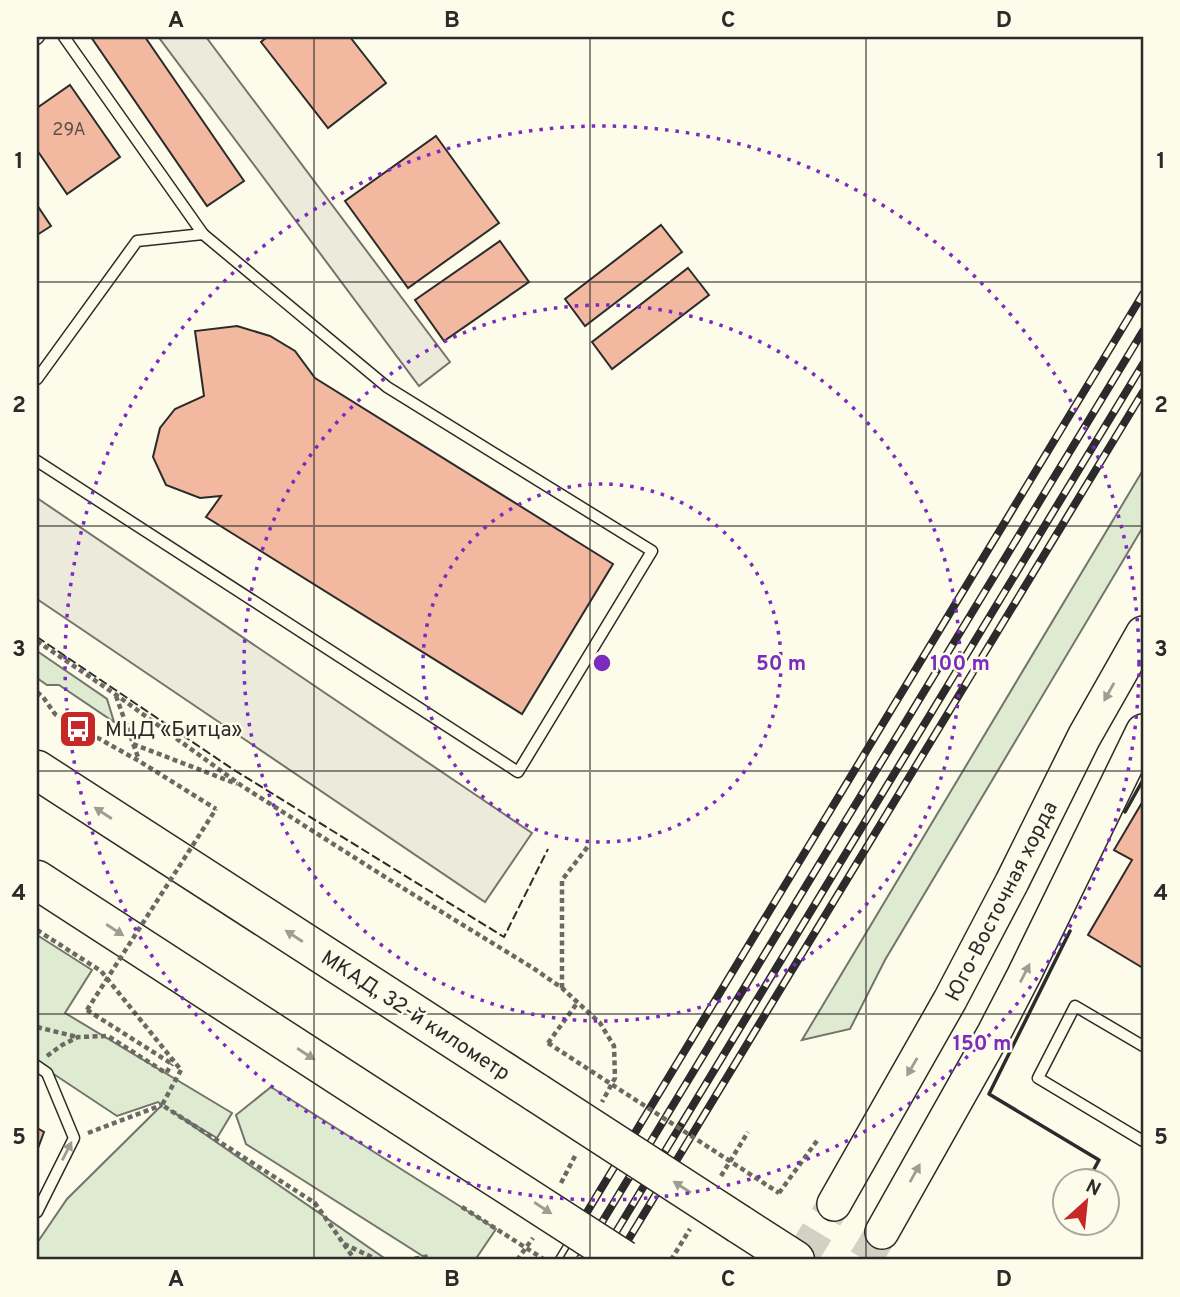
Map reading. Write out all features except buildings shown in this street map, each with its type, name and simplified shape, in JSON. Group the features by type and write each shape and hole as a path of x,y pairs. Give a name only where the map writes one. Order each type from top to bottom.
{"highway":[{"name":"МКАД, 32-й километр","path":"37,770 795,1260"},
{"path":"37,880 53,894 624,1260"}],"main road":[{"name":"Юго-Восточная хорда","path":"834,1204 950,1000 1084,737 1143,633"},
{"path":"882,1232 994,1033 1143,731"}],"lane":[{"path":"37,461 518,772 652,551 387,387 203,234 64,37"},
{"path":"37,379 137,241 203,234"},
{"path":"1143,1046 1075,1006 1038,1078 1143,1141"},
{"path":"37,1066 47,1073 74,1138 37,1212"}],"path":[{"path":"37,641 242,786 562,988 600,1023 614,1046 615,1078 602,1103"},
{"path":"37,692 43,696 55,715 139,761 216,809 87,1010 181,1070"},
{"path":"115,694 139,761"},
{"path":"133,744 242,786"},
{"path":"562,988 562,880 589,845"},
{"path":"37,930 101,971 181,1070"},
{"path":"578,1002 548,1043 779,1192 819,1138"},
{"path":"37,1027 78,1037 108,1036 166,1073 172,1064"},
{"path":"45,1057 78,1037"},
{"path":"74,1138 162,1105 181,1070"},
{"path":"162,1105 315,1203 355,1260"},
{"path":"558,1189 577,1152"},
{"path":"463,1207 545,1260"},
{"path":"517,1260 533,1238"},
{"path":"343,1244 378,1260"},
{"path":"406,1260 431,1256"}],"green space":[{"path":"1143,470 1143,527 885,960 850,1029 802,1040"},
{"path":"37,651 107,699 114,722 59,685 47,685 37,678"},
{"path":"37,935 92,970 65,1013 232,1113 217,1138 170,1110 387,1260 37,1260 37,1243 67,1199 162,1105 158,1102 117,1116 37,1063"},
{"path":"271,1087 496,1229 475,1260 429,1260 246,1144 236,1115"}],"shaded area":[{"path":"206,37 450,362 419,386 160,39"},
{"path":"37,498 532,833 485,902 37,599"}],"tunnel":[{"path":"800,1260 834,1204"},
{"path":"865,1260 882,1232"}],"railway":[{"path":"558,1260 1143,294"},
{"path":"579,1260 1143,331"},
{"path":"599,1260 1143,364"},
{"path":"616,1260 1143,392"}],"fence":[{"path":"37,637 231,768 504,937 548,849"}],"wall":[{"path":"1125,812 1143,780"},
{"path":"1070,931 989,1094 1099,1160 1095,1168"}],"place":[{"name":"МЦД «Битца»","path":"78,729"}]}
